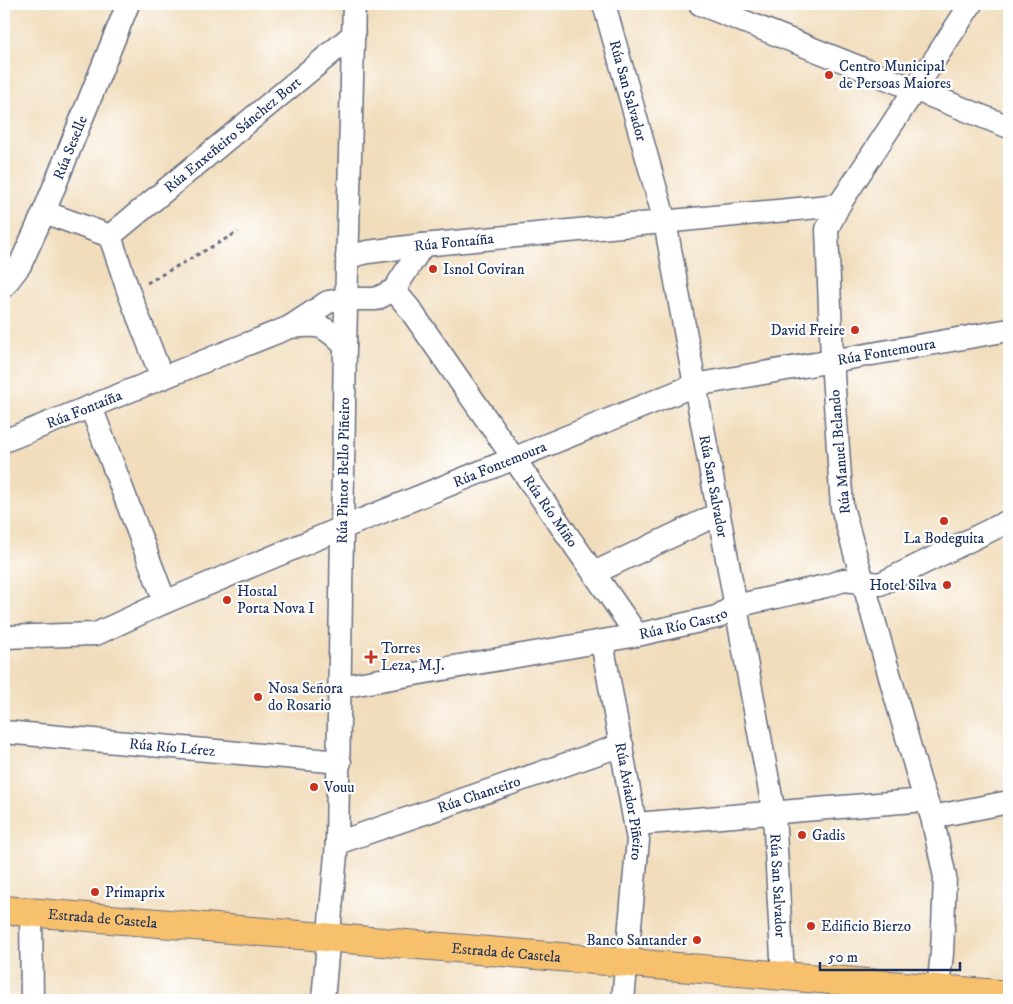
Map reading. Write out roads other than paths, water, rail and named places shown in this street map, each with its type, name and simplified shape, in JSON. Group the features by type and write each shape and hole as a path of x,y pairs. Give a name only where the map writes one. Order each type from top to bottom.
{"main road":[{"name":"Estrada de Castela","path":"4,910 783,976 936,995 1009,995"}],"street":[{"name":"Rúa Seselle","path":"4,286 20,265 44,212 128,4"},
{"name":"Rúa Pintor Bello Piñeiro","path":"323,1000 337,843 340,762 345,346 354,4"},
{"name":"Rúa San Salvador","path":"604,4 665,222 695,384 774,813 783,976"},
{"path":"700,4 916,89 1009,128"},
{"name":"Rúa Manuel Belando","path":"936,995 942,953 945,877 929,809 842,507 832,360 827,229 839,205 972,4"},
{"name":"Rúa Enxeñeiro Sánchez Bort","path":"110,236 354,34"},
{"name":"Rúa Fontaíña","path":"4,442 290,327 328,302 346,299 376,299 394,290 423,245 839,205"},
{"path":"44,212 110,236 129,293 162,378"},
{"path":"347,257 423,245"},
{"name":"Rúa Río Miño","path":"394,290 637,635"},
{"path":"290,327 314,324 328,329 345,346"},
{"name":"Rúa Fontemoura","path":"4,637 96,634 166,602 342,528 695,384 1009,330"},
{"path":"91,407 166,602"},
{"path":"594,573 718,514"},
{"name":"Rúa Río Castro","path":"340,687 637,635 717,617 735,606 826,586 844,580 880,584 1009,521"},
{"name":"Rúa Aviador Piñeiro","path":"602,642 638,840 623,1000"},
{"name":"Rúa Río Lérez","path":"4,732 340,762"},
{"name":"Rúa Chanteiro","path":"337,843 622,745"},
{"path":"636,824 774,813 929,809 1009,802"},
{"path":"31,912 32,1000"}],"railway":[{"path":"1002,4 1009,7"}],"place":[{"name":"Centro Municipal de Persoas Maiores","path":"829,75"},
{"name":"Isnol Coviran","path":"433,269"},
{"name":"David Freire","path":"855,330"},
{"name":"La Bodeguita","path":"944,521"},
{"name":"Hotel Silva","path":"947,585"},
{"name":"Hostal Porta Nova I","path":"227,600"},
{"name":"Torres Leza, M.J.","path":"371,657"},
{"name":"Nosa Señora do Rosario","path":"258,697"},
{"name":"Vouu","path":"314,787"},
{"name":"Gadis","path":"802,835"},
{"name":"Primaprix","path":"95,892"},
{"name":"Edificio Bierzo","path":"811,926"},
{"name":"Banco Santander","path":"697,940"}]}
